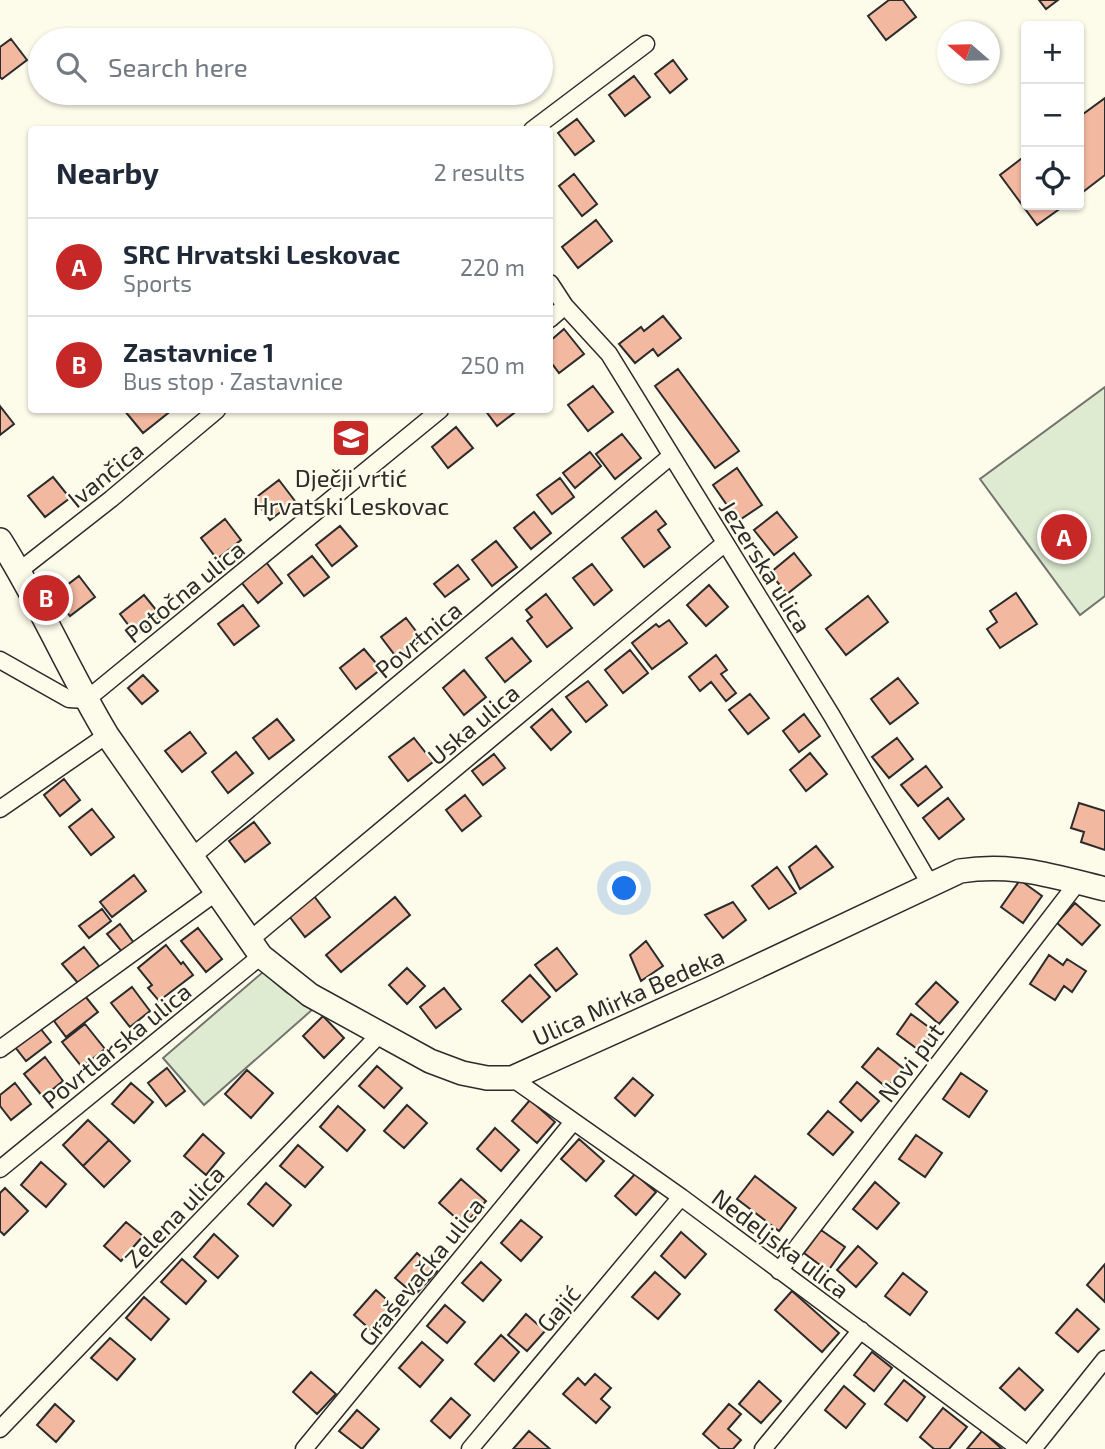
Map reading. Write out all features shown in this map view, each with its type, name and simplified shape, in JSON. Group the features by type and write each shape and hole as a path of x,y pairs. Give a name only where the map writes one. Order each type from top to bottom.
{"main road":[{"name":"Ulica Mirka Bedeka","path":"0,540 107,735 256,948 310,995 430,1061 462,1073 487,1078 512,1078 714,987 960,871 987,867 1027,869 1105,889"}],"street":[{"path":"537,126 646,44"},
{"name":"Jezerska ulica","path":"553,288 565,306 609,354 832,716 930,884"},
{"path":"553,316 565,306"},
{"name":"Ivančica","path":"19,571 111,499 213,413"},
{"name":"Potočna ulica","path":"86,700 436,413"},
{"name":"Povrtnica","path":"193,856 671,456"},
{"name":"Uska ulica","path":"256,948 725,543"},
{"path":"0,660 69,699 86,700"},
{"path":"0,809 107,735"},
{"name":"Novi put","path":"779,1271 1078,882"},
{"path":"0,1049 218,891"},
{"name":"Povrtlarska ulica","path":"0,1169 256,948"},
{"name":"Zelena ulica","path":"0,1429 380,1034"},
{"name":"Nedeljska ulica","path":"512,1078 681,1197 1020,1449"},
{"name":"Graševačka ulica","path":"304,1449 573,1122"},
{"name":"Gajić","path":"470,1449 681,1197"},
{"path":"763,1449 861,1330"},
{"path":"1033,1449 1105,1359"}],"green space":[{"path":"1105,387 1105,596 1080,615 980,479"},
{"path":"263,972 286,992 313,1009 204,1105 163,1058"}],"building":[{"path":"889,0 903,0 916,17 886,40 868,16"},
{"path":"1039,0 1058,0 1046,9"},
{"path":"11,39 27,60 2,79 0,47"},
{"path":"673,60 687,79 670,93 655,74"},
{"path":"634,76 650,97 625,116 609,95"},
{"path":"1105,98 1105,175 1084,191 1084,147 1084,113"},
{"path":"577,119 594,141 575,155 558,133"},
{"path":"1021,159 1021,203 1000,175"},
{"path":"574,174 597,204 582,216 559,186"},
{"path":"1026,210 1058,210 1037,225"},
{"path":"596,220 612,241 578,268 562,247"},
{"path":"663,316 681,338 658,356 653,349 635,363 619,344 641,327 644,331"},
{"path":"564,329 584,354 559,373 553,365 553,338"},
{"path":"678,369 739,451 715,468 655,386"},
{"path":"593,386 613,412 588,431 568,405"},
{"path":"0,406 14,424 0,435"},
{"path":"126,413 168,413 143,433"},
{"path":"487,413 514,413 497,426"},
{"path":"456,427 473,448 448,468 432,447"},
{"path":"622,434 641,458 615,479 596,454"},
{"path":"590,452 601,466 575,488 563,473"},
{"path":"737,468 762,505 738,521 713,485"},
{"path":"53,477 70,498 45,517 28,496"},
{"path":"560,478 574,497 552,514 537,495"},
{"path":"279,480 295,501 270,520 254,499"},
{"path":"656,511 666,524 658,530 670,547 644,567 622,538"},
{"path":"534,512 551,533 531,549 514,528"},
{"path":"777,512 797,537 774,555 754,530"},
{"path":"225,519 241,540 217,559 201,538"},
{"path":"340,526 357,546 332,566 316,545"},
{"path":"496,541 517,567 492,586 472,560"},
{"path":"794,553 811,575 787,594 770,573"},
{"path":"312,556 329,577 304,596 288,575"},
{"path":"266,562 282,583 258,603 241,582"},
{"path":"592,564 612,590 594,605 573,578"},
{"path":"458,565 469,579 445,597 434,584"},
{"path":"79,576 95,597 70,616 54,595"},
{"path":"709,585 728,607 706,626 687,605"},
{"path":"1016,593 1037,624 1000,648 987,629 997,622 990,611"},
{"path":"546,594 572,628 547,647 527,621 532,617 526,610"},
{"path":"144,595 161,616 136,635 120,614"},
{"path":"868,596 888,622 846,655 826,629"},
{"path":"243,605 259,626 234,645 218,624"},
{"path":"406,618 422,639 397,658 381,637"},
{"path":"669,620 687,643 652,669 632,643 656,624 659,627"},
{"path":"512,638 531,661 505,682 486,658"},
{"path":"364,649 381,669 356,689 340,668"},
{"path":"630,650 648,673 623,693 605,670"},
{"path":"716,655 727,670 721,674 736,693 726,701 711,682 700,691 689,677"},
{"path":"464,670 486,697 464,715 443,688"},
{"path":"143,675 158,691 142,704 128,688"},
{"path":"898,678 918,703 890,724 871,699"},
{"path":"588,681 607,705 586,722 566,697"},
{"path":"750,694 769,718 748,734 729,710"},
{"path":"552,709 571,732 551,750 531,727"},
{"path":"804,714 820,736 799,752 783,731"},
{"path":"277,719 294,740 269,759 253,738"},
{"path":"190,732 206,753 182,772 165,751"},
{"path":"414,738 433,762 408,781 389,757"},
{"path":"897,738 913,759 889,778 872,757"},
{"path":"236,752 253,773 228,793 212,772"},
{"path":"810,753 827,774 806,791 790,770"},
{"path":"494,754 505,768 483,785 472,771"},
{"path":"926,766 942,787 918,806 901,785"},
{"path":"64,779 80,800 60,816 44,795"},
{"path":"465,795 481,816 462,831 446,810"},
{"path":"948,798 964,819 939,839 923,818"},
{"path":"1079,803 1105,811 1105,850 1081,842 1084,832 1071,828"},
{"path":"92,809 114,837 91,855 69,827"},
{"path":"254,822 270,843 245,862 229,841"},
{"path":"816,846 833,867 800,889 789,867"},
{"path":"777,867 796,893 769,909 752,886"},
{"path":"134,875 146,891 112,917 100,902"},
{"path":"1020,880 1042,896 1023,923 1001,907"},
{"path":"314,896 330,917 305,937 289,916"},
{"path":"395,897 410,915 341,972 326,955"},
{"path":"733,902 746,920 723,938 705,915"},
{"path":"1075,903 1100,925 1082,945 1057,923"},
{"path":"102,909 111,921 89,938 79,926"},
{"path":"120,924 134,943 122,952 107,934"},
{"path":"198,928 222,959 206,972 181,941"},
{"path":"646,941 663,966 641,981 630,955"},
{"path":"166,945 193,975 159,1001 148,988 152,985 138,968"},
{"path":"84,947 99,966 78,983 62,964"},
{"path":"557,948 577,974 556,991 535,965"},
{"path":"1049,955 1063,965 1067,959 1086,971 1072,992 1064,986 1055,1000 1030,984"},
{"path":"407,968 425,986 407,1004 389,985"},
{"path":"530,975 550,997 522,1022 502,1001"},
{"path":"936,982 958,1002 939,1024 916,1004"},
{"path":"132,987 150,1011 130,1027 111,1003"},
{"path":"444,988 461,1009 436,1028 420,1007"},
{"path":"85,996 98,1012 66,1037 54,1021"},
{"path":"911,1014 934,1031 920,1051 897,1034"},
{"path":"323,1016 344,1038 324,1058 303,1036"},
{"path":"85,1024 105,1049 82,1067 62,1042"},
{"path":"40,1028 51,1042 26,1061 15,1047"},
{"path":"878,1048 903,1068 887,1088 862,1067"},
{"path":"45,1057 63,1081 43,1097 24,1074"},
{"path":"377,1066 402,1088 384,1108 359,1086"},
{"path":"167,1068 185,1091 166,1106 148,1083"},
{"path":"247,1070 273,1093 251,1118 225,1094"},
{"path":"961,1073 987,1091 969,1117 943,1099"},
{"path":"633,1078 653,1095 635,1116 615,1098"},
{"path":"857,1082 879,1101 861,1121 840,1102"},
{"path":"15,1083 31,1104 11,1120 0,1106 0,1095"},
{"path":"131,1083 153,1102 134,1123 112,1104"},
{"path":"530,1100 555,1122 537,1143 512,1121"},
{"path":"407,1105 427,1123 404,1148 384,1131"},
{"path":"338,1106 365,1130 347,1151 320,1127"},
{"path":"828,1111 853,1132 833,1155 808,1134"},
{"path":"88,1120 109,1140 83,1166 63,1145"},
{"path":"495,1128 519,1150 501,1171 477,1149"},
{"path":"203,1134 224,1153 206,1175 184,1156"},
{"path":"916,1135 942,1153 925,1177 899,1159"},
{"path":"579,1139 604,1161 586,1181 561,1159"},
{"path":"109,1140 130,1161 104,1187 83,1166"},
{"path":"298,1145 323,1167 305,1187 280,1166"},
{"path":"41,1162 66,1184 46,1207 21,1185"},
{"path":"635,1174 656,1192 636,1215 615,1196"},
{"path":"755,1176 796,1208 779,1231 737,1199"},
{"path":"461,1179 486,1201 464,1225 439,1203"},
{"path":"875,1182 899,1203 877,1229 853,1209"},
{"path":"266,1183 291,1205 273,1226 248,1204"},
{"path":"5,1188 28,1211 4,1235 0,1231 0,1193"},
{"path":"521,1220 542,1237 521,1261 501,1243"},
{"path":"126,1222 143,1236 121,1261 104,1246"},
{"path":"821,1230 845,1247 828,1271 804,1253"},
{"path":"681,1232 706,1254 685,1278 661,1256"},
{"path":"214,1234 238,1256 218,1278 194,1257"},
{"path":"858,1246 877,1263 856,1287 837,1270"},
{"path":"417,1253 437,1271 415,1295 395,1278"},
{"path":"182,1259 206,1281 186,1304 161,1282"},
{"path":"481,1262 501,1280 483,1301 462,1283"},
{"path":"1105,1264 1105,1302 1087,1285"},
{"path":"655,1272 680,1294 658,1319 632,1297"},
{"path":"903,1273 927,1292 910,1315 885,1296"},
{"path":"376,1290 396,1308 374,1333 354,1315"},
{"path":"792,1291 839,1333 822,1352 775,1310"},
{"path":"144,1297 169,1319 151,1340 126,1318"},
{"path":"445,1305 465,1322 447,1343 427,1326"},
{"path":"1077,1309 1099,1329 1078,1352 1056,1333"},
{"path":"526,1314 545,1331 527,1351 508,1335"},
{"path":"501,1335 519,1352 494,1381 475,1364"},
{"path":"110,1338 135,1359 117,1380 91,1358"},
{"path":"422,1342 443,1360 420,1387 399,1368"},
{"path":"872,1352 892,1368 874,1391 854,1375"},
{"path":"1019,1368 1043,1390 1025,1410 1000,1388"},
{"path":"311,1372 336,1394 317,1414 293,1392"},
{"path":"595,1374 611,1388 601,1399 610,1407 596,1423 563,1394 578,1378 585,1385"},
{"path":"904,1380 925,1397 907,1421 885,1404"},
{"path":"759,1381 781,1401 761,1423 739,1404"},
{"path":"844,1386 865,1404 846,1428 825,1410"},
{"path":"451,1398 470,1415 450,1438 431,1421"},
{"path":"55,1404 74,1421 56,1442 37,1425"},
{"path":"729,1404 741,1414 728,1429 741,1440 733,1449 720,1449 703,1434"},
{"path":"943,1408 967,1427 949,1449 934,1449 920,1437"},
{"path":"357,1410 379,1429 362,1449 339,1431"},
{"path":"529,1431 550,1449 513,1449"},
{"path":"982,1431 1002,1449 967,1449"}],"place":[{"name":"Dječji vrtić Hrvatski Leskovac","path":"351,438"},
{"name":"SRC Hrvatski Leskovac","path":"1064,537"},
{"name":"Zastavnice 1","path":"46,598"}]}
